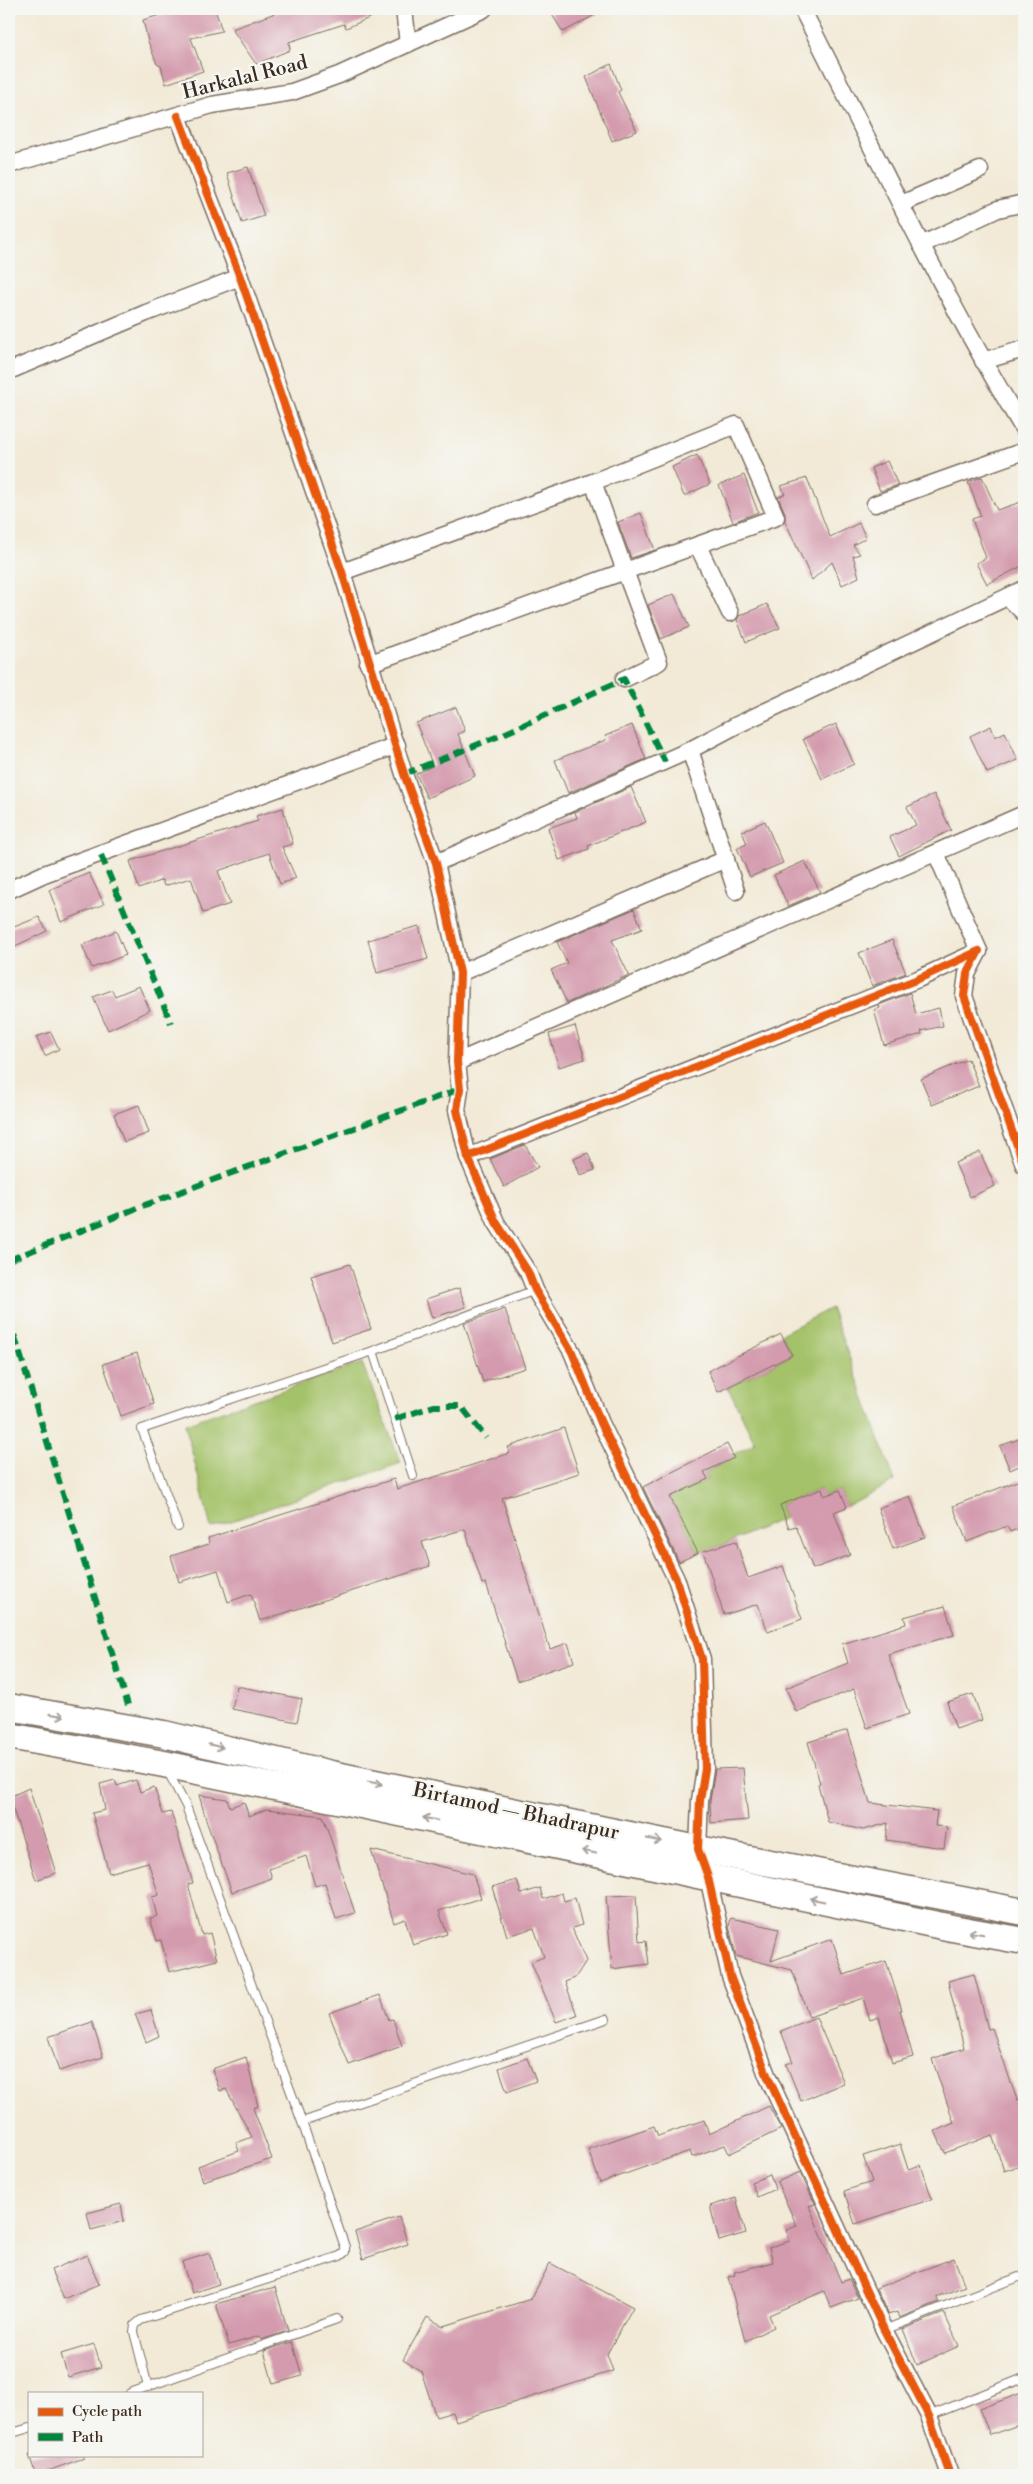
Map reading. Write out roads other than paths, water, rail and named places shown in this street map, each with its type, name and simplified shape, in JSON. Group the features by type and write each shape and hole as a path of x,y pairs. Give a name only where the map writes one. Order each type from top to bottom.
{"main road":[{"name":"Birtamod — Bhadrapur","path":"9,1707 164,1734 326,1785 708,1877 1024,1941"},
{"name":"Birtamod — Bhadrapur","path":"9,1736 164,1764 326,1785 698,1849 1024,1912"}],"street":[{"path":"404,9 408,44"},
{"name":"Harkalal Road","path":"9,165 212,105 292,92 339,75 484,9"},
{"path":"802,9 921,245 983,361 1024,430"},
{"path":"178,116 240,277 342,572 368,664 404,774 436,863 460,973 457,1062 460,1090 457,1110 468,1157 496,1222 528,1272 535,1290 572,1352 601,1422 677,1581 702,1660 705,1769 700,1800 698,1849 708,1877 730,1976 767,2075 884,2330 929,2416 950,2475"},
{"path":"900,204 980,170"},
{"path":"921,245 998,209 1024,203"},
{"path":"9,371 146,313 240,277"},
{"path":"983,361 1024,349"},
{"path":"342,572 593,482 736,425 776,517 368,664"},
{"path":"875,504 1024,451"},
{"path":"593,482 659,662 624,679"},
{"path":"698,546 730,614"},
{"path":"436,863 690,750 737,725 1024,589"},
{"path":"1008,597 1024,613"},
{"path":"9,890 44,874 396,746"},
{"path":"690,750 736,891"},
{"path":"457,1062 1024,814"},
{"path":"936,853 979,951"},
{"path":"460,973 726,859"},
{"path":"468,1157 918,978 979,951"},
{"path":"979,951 967,974 964,996 1024,1165"}],"lane":[{"path":"178,1527 142,1429 373,1350 535,1290"},
{"path":"373,1350 413,1476"},
{"path":"148,2386 134,2332 135,2325 141,2320 340,2256 345,2252 345,2247 302,2122 186,1806 164,1764"},
{"path":"302,2122 606,2019"},
{"path":"884,2330 1024,2275"},
{"path":"133,2392 337,2319"},
{"path":"929,2416 1024,2378"},
{"path":"9,2434 28,2428"}]}
